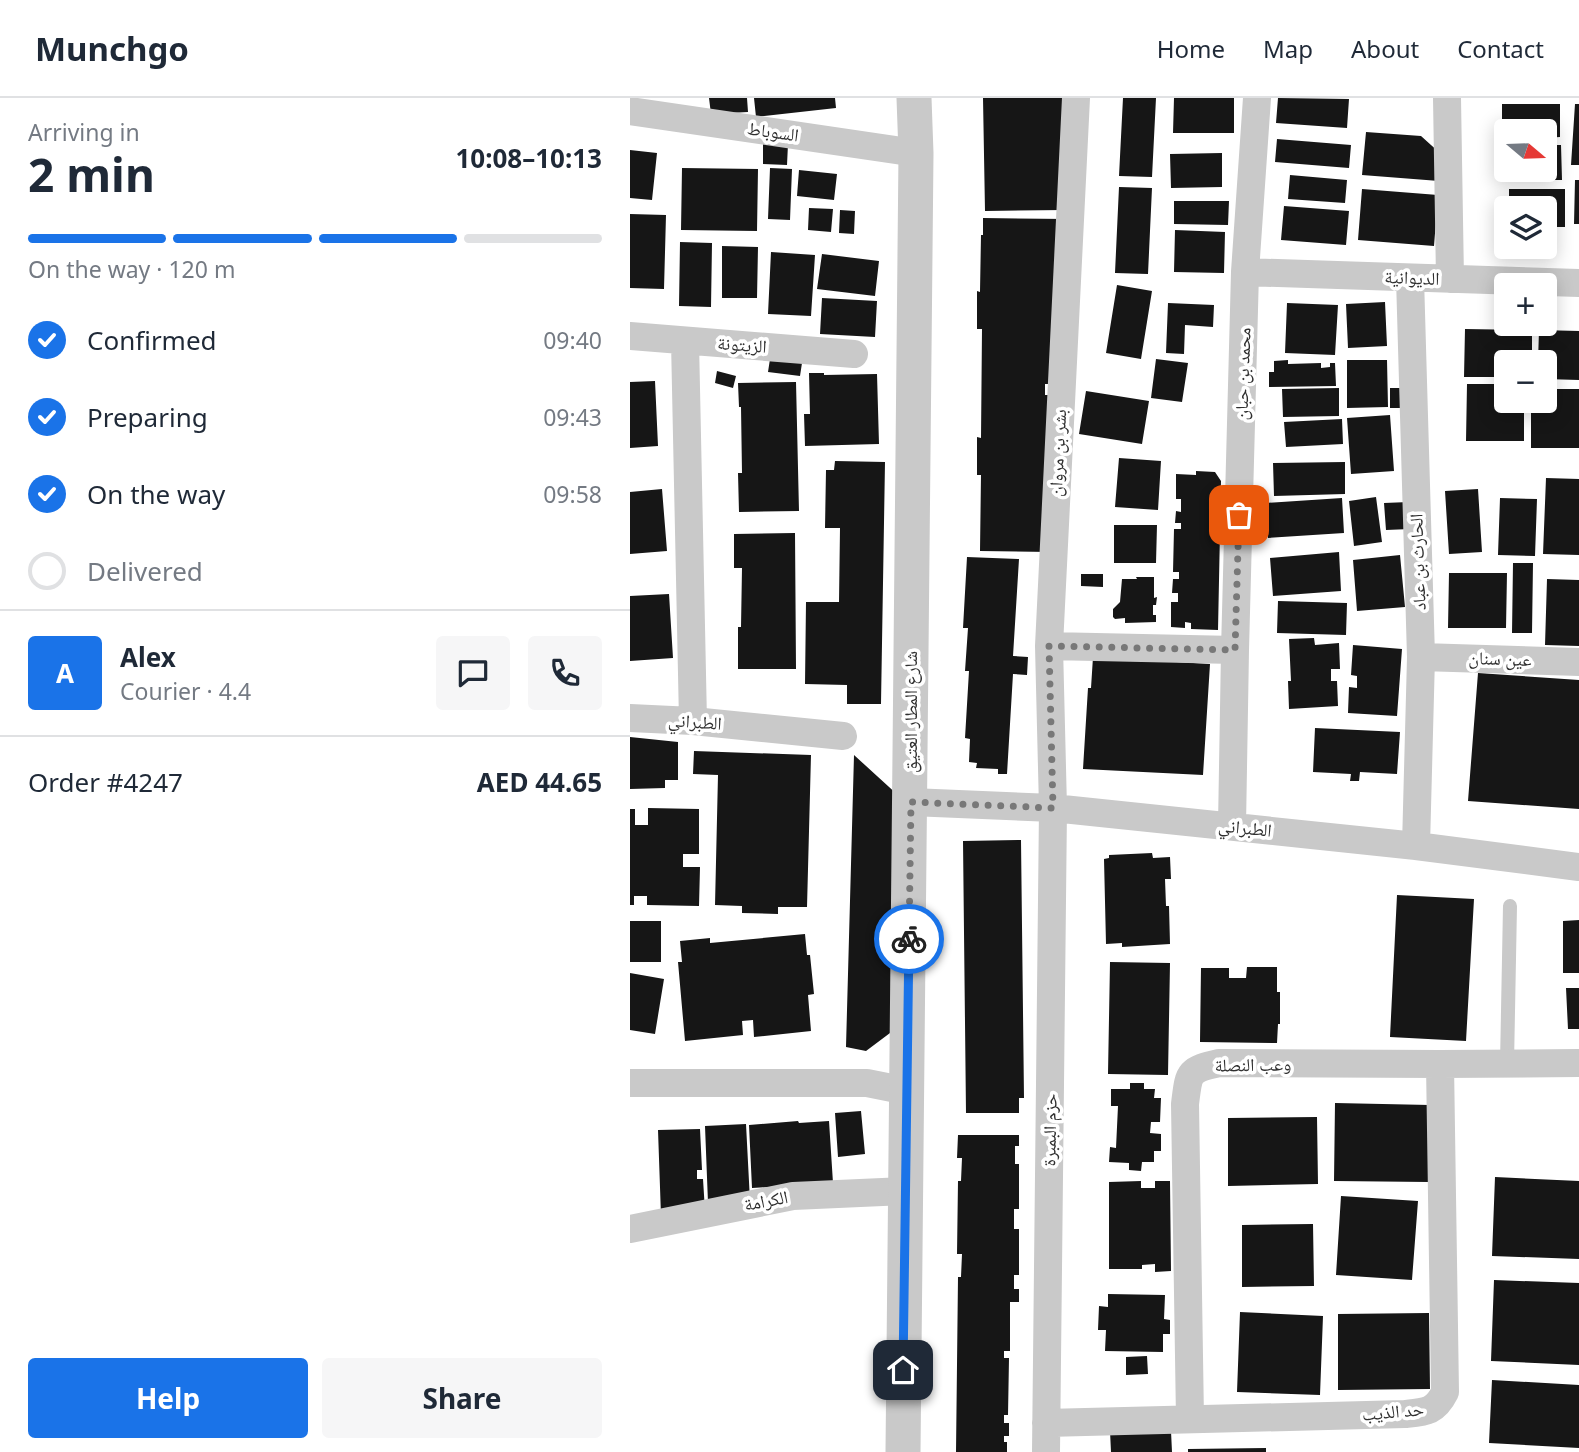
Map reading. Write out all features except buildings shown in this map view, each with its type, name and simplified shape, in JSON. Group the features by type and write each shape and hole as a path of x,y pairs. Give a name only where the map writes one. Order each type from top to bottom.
{"street":[{"name":"شارع المطار العتيق","path":"902,1452 911,802 916,153 914,98"},
{"name":"بشر بن مروان","path":"1053,808 1049,646 1076,98"},
{"name":"محمد بن حبان","path":"1232,826 1245,272 1257,98"},
{"path":"1447,98 1450,279"},
{"name":"السوباط","path":"630,111 916,153"},
{"name":"الديوانية","path":"1245,272 1579,283"},
{"name":"الحارث بن عباد","path":"1410,278 1421,657 1416,846"},
{"name":"الزيتونة","path":"630,336 854,354"},
{"path":"685,341 693,721"},
{"path":"1049,646 1235,650"},
{"name":"عين سنان","path":"1421,657 1579,662"},
{"name":"الطبراني","path":"630,719 693,721 843,736"},
{"name":"الطبراني","path":"911,802 1053,808 1416,846 1579,867"},
{"name":"حزم البمبرة","path":"1046,1452 1053,808"},
{"name":"وعب النصلة","path":"1190,1419 1185,1104 1189,1077 1198,1067 1219,1063 1579,1063"},
{"name":"حد الذيب","path":"1046,1423 1405,1415 1424,1412 1439,1405 1445,1392 1440,1065"},
{"path":"630,1083 867,1083 907,1091"},
{"name":"الكرامة","path":"630,1229 793,1196 905,1191"}],"lane":[{"path":"1507,1064 1510,906"}],"way so far":[{"path":"909,939 911,802 1053,808 1049,646 1235,650 1239,515"}],"route":[{"path":"903,1370 909,939"}]}
